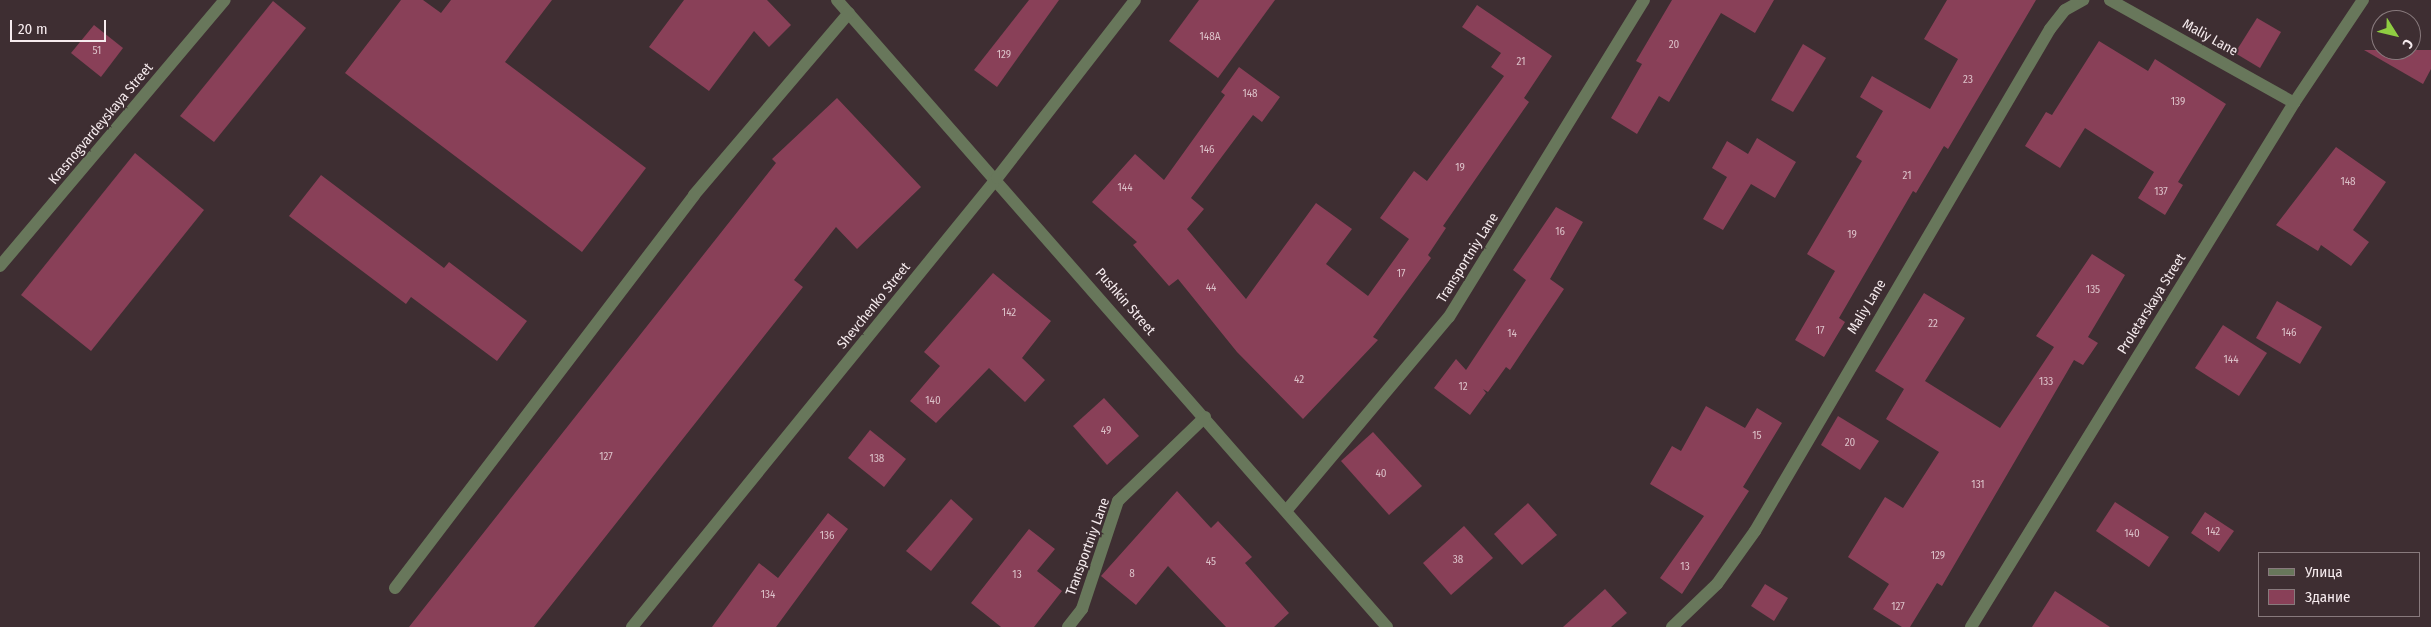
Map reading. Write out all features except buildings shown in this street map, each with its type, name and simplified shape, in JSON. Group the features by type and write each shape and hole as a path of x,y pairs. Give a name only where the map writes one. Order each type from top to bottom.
{"street":[{"name":"Krasnogvardeyskaya Street","path":"0,266 225,0"},
{"name":"Pushkin Street","path":"837,0 997,178 1387,627"},
{"name":"Shevchenko Street","path":"632,627 997,178 1134,0"},
{"name":"Transportniy Lane","path":"1286,511 1449,317 1644,0"},
{"name":"Maliy Lane","path":"1672,627 1717,584 1755,531 2050,29 2065,10 2083,0"},
{"name":"Maliy Lane","path":"2110,0 2294,103"},
{"name":"Proletarskaya Street","path":"1971,627 2294,103 2363,0"},
{"path":"395,588 694,195 849,13"},
{"name":"Transportniy Lane","path":"1068,627 1082,609 1118,501 1205,417"}]}
